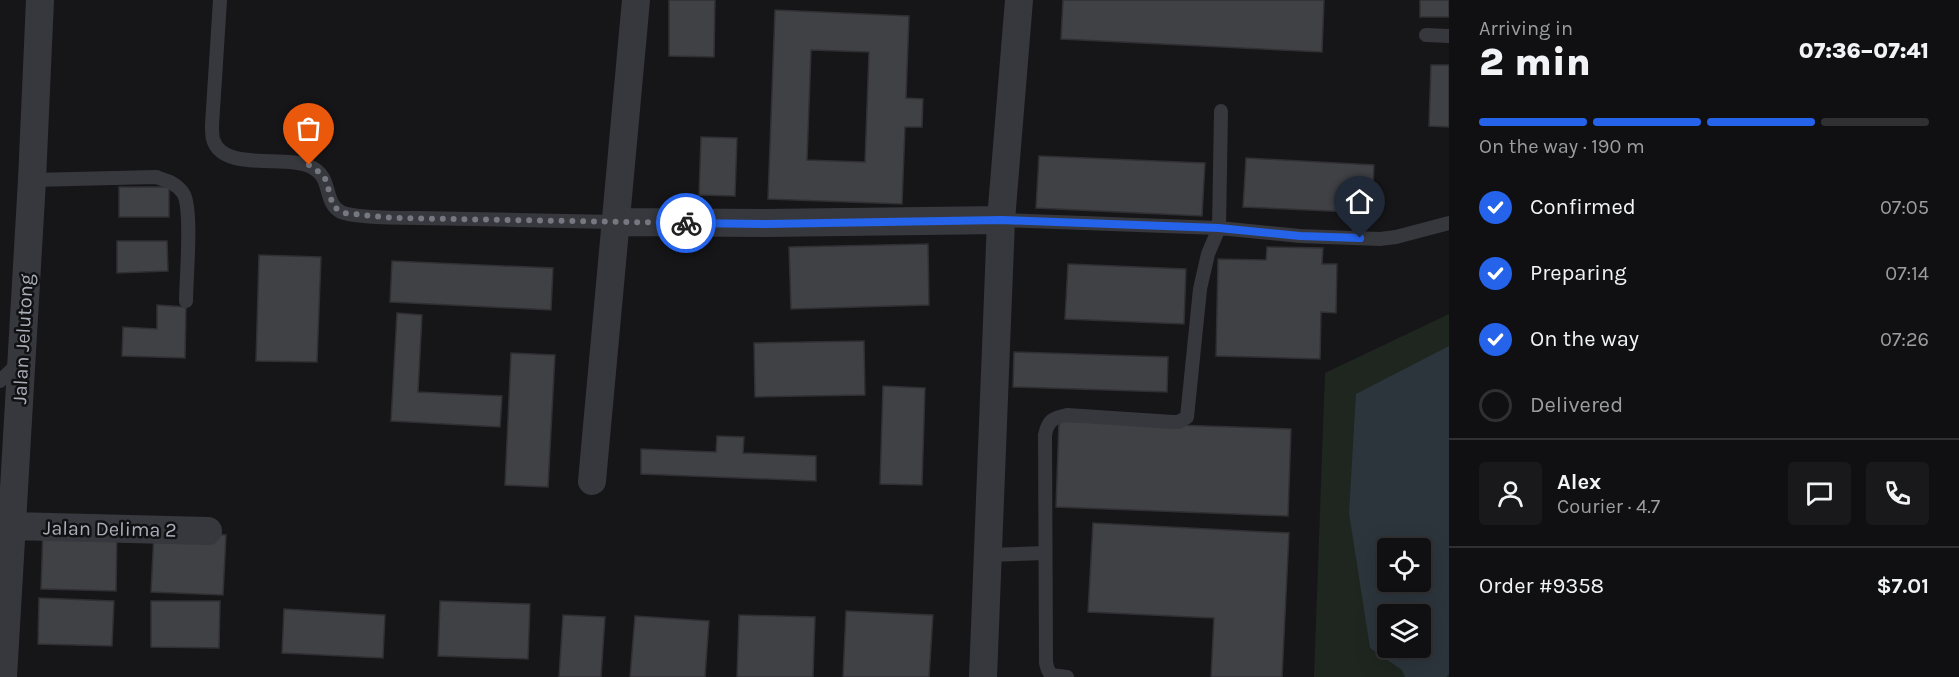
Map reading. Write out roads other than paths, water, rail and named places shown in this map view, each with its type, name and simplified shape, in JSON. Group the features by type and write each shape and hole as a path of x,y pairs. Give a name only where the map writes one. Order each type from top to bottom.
{"street":[{"name":"Jalan Jelutong","path":"3,677 32,180 40,0"},
{"path":"592,481 636,0"},
{"path":"983,677 1001,220 1019,0"},
{"path":"615,222 766,224 1001,220"},
{"name":"Jalan Delima 2","path":"12,526 208,531"}],"lane":[{"path":"220,0 212,132 219,150 229,157 309,165 326,180 333,206 343,213 394,218 615,222"},
{"path":"1426,35 1449,36"},
{"path":"1067,677 1051,675 1046,663 1045,435 1047,424 1054,418 1067,415 1173,422 1179,422 1187,417 1200,289 1208,254 1219,228 1221,111"},
{"path":"32,180 156,177 175,183 185,195 188,211 186,301"},
{"path":"1001,220 1219,228 1300,236 1380,239 1449,223"},
{"path":"0,381 21,361"},
{"path":"988,555 1046,553"}]}
